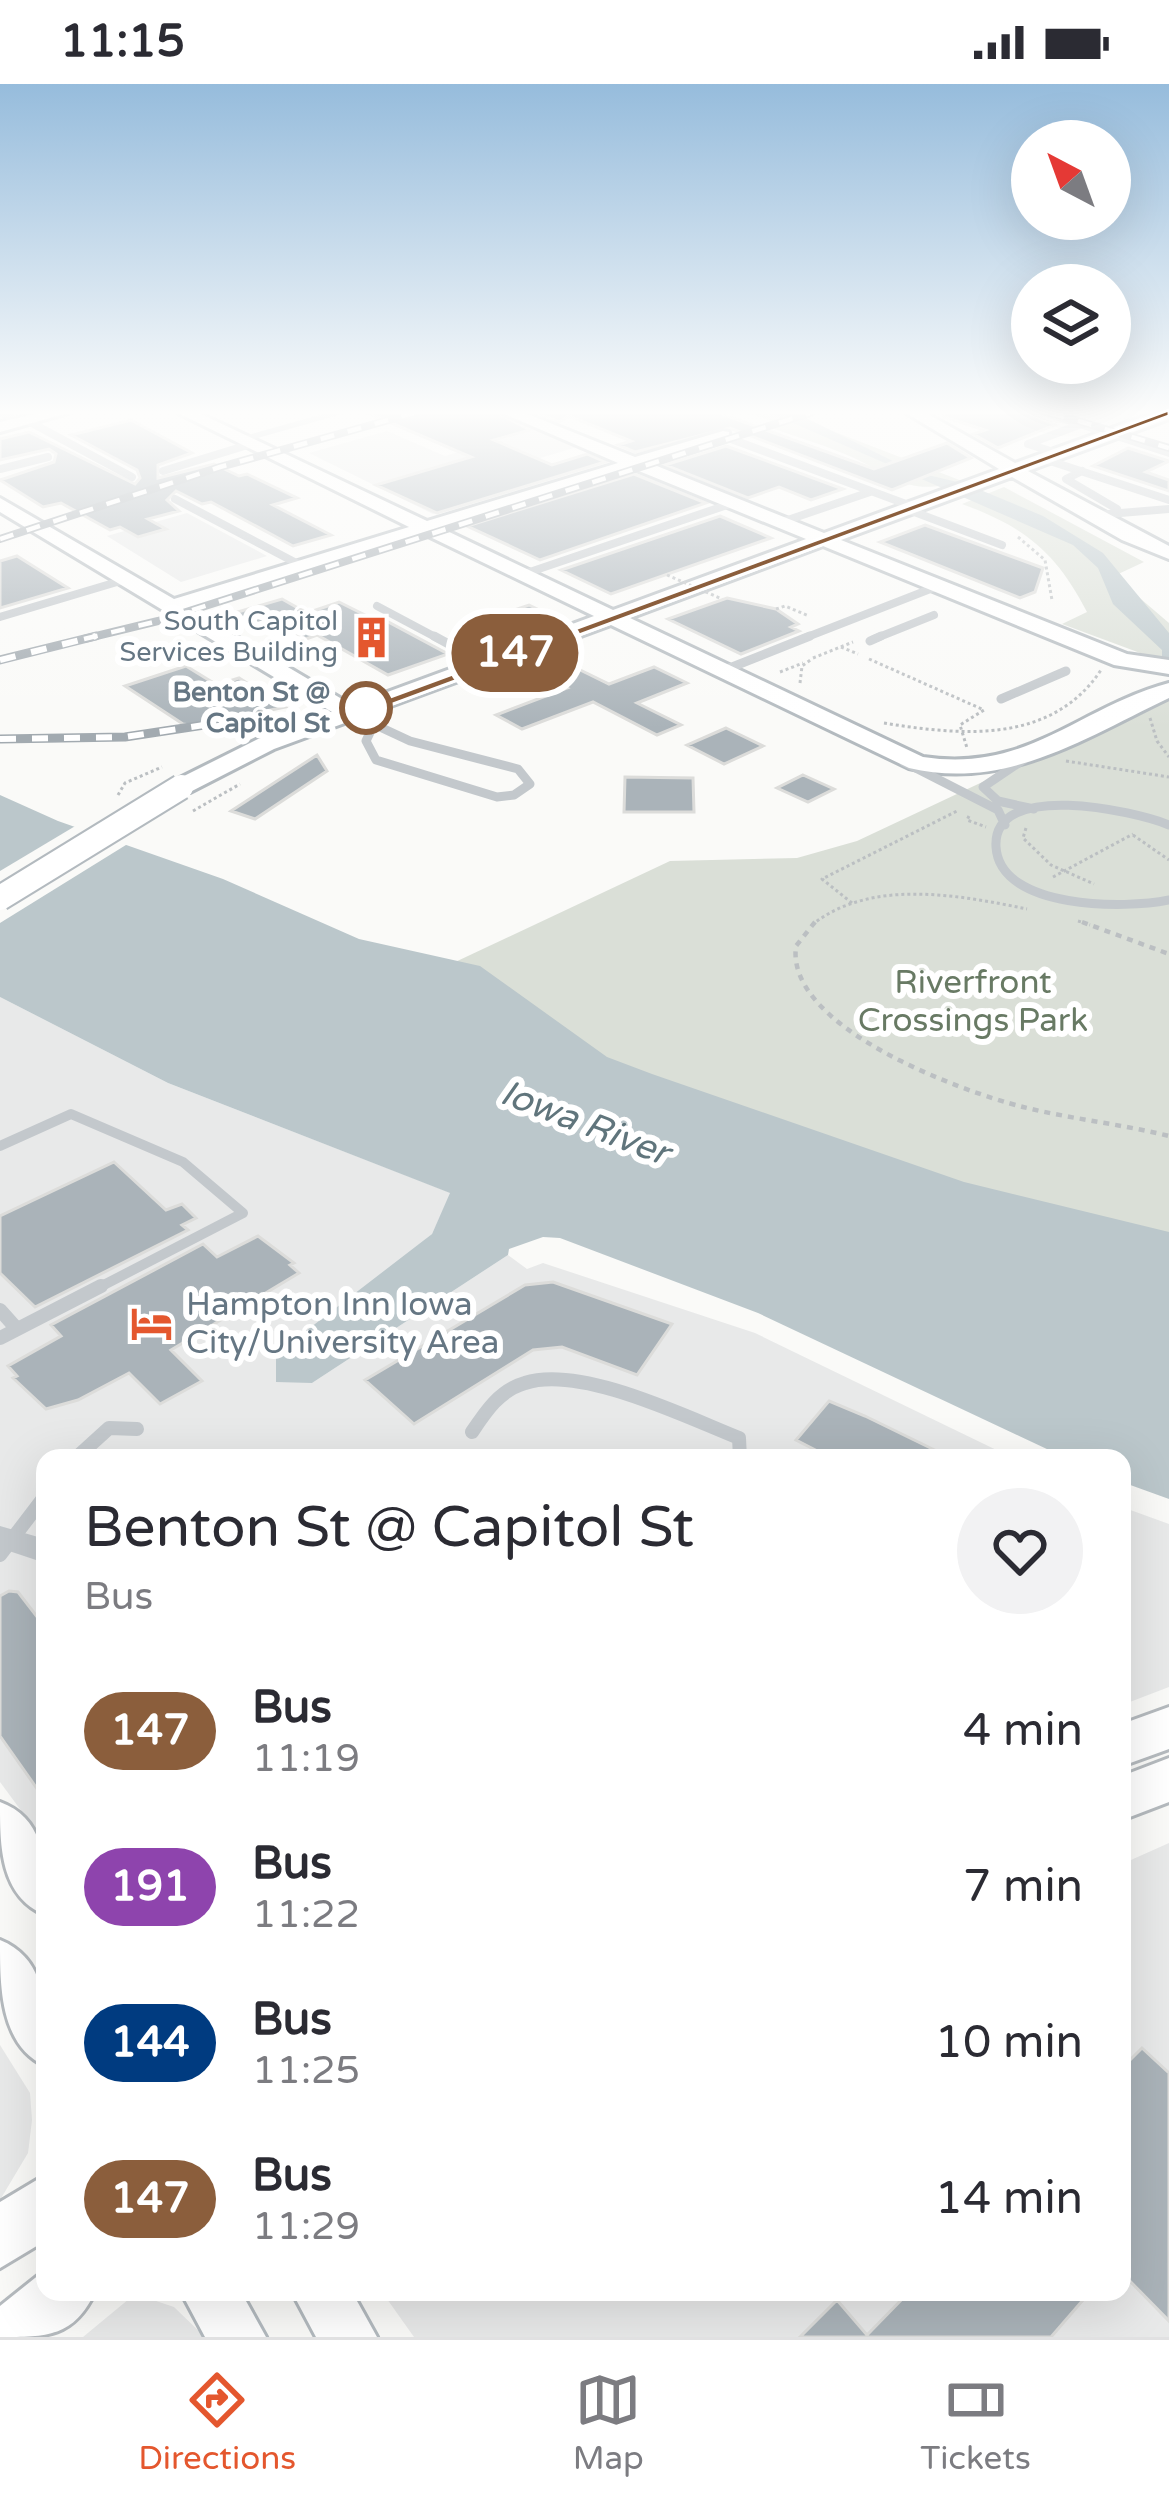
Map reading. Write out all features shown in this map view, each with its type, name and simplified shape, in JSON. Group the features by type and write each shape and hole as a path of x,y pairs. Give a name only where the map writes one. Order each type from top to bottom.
{"main road":[{"path":"1131,1742 1169,1728"},
{"path":"1131,1795 1169,1780"},
{"path":"0,1824 36,1878"},
{"path":"0,1965 36,2024"},
{"path":"0,2239 36,2211"},
{"path":"8,2337 54,2301"}],"street":[{"path":"24,518 363,720"},
{"path":"404,518 888,752 955,770 991,769 1029,756 1159,698 1150,681 1114,664 825,537 766,518"},
{"path":"172,606 456,518"},
{"path":"0,898 238,756 363,720 484,664 884,518"},
{"path":"1099,518 1169,553"},
{"path":"772,557 840,553 889,566"},
{"path":"539,645 614,635 667,644"},
{"path":"1114,664 1169,668"},
{"path":"4,1545 36,1550"},
{"path":"1131,1728 1169,1728"},
{"path":"214,2301 238,2337"},
{"path":"325,2301 349,2337"}],"lane":[{"path":"210,518 302,566"},
{"path":"521,575 688,518"},
{"path":"779,523 793,518"},
{"path":"935,518 1002,545"},
{"path":"551,552 566,560"},
{"path":"0,617 127,579"},
{"path":"722,671 938,586"},
{"path":"377,606 484,664"},
{"path":"870,641 934,615"},
{"path":"1001,700 1066,671"},
{"path":"363,720 452,753 518,769 530,784 514,795 497,796 376,760 366,741 363,720"},
{"path":"888,752 998,810 1005,825"},
{"path":"1029,756 983,787 987,795 1036,814"},
{"path":"1165,822 1092,803 1005,825 996,839 1000,861 1032,888 1063,900 1113,908 1169,900"},
{"path":"0,1146 71,1114 183,1162 243,1213 0,1338"},
{"path":"0,1310 17,1329"},
{"path":"472,1432 495,1399 518,1386 536,1378 574,1378 739,1438 740,1449"},
{"path":"84,1449 110,1428 137,1429"},
{"path":"4,1545 36,1507"}],"path":[{"path":"1018,537 1045,560 1052,600"},
{"path":"667,574 722,599"},
{"path":"842,647 984,710 964,720 960,730 968,746 955,770"},
{"path":"808,694 798,675 812,659"},
{"path":"875,721 960,730 1017,726 1066,711 1093,690 1114,664"},
{"path":"1159,698 1150,717 1157,741 1169,757"},
{"path":"1058,761 1125,767 1169,777"},
{"path":"852,903 822,879 964,808"},
{"path":"967,820 971,812"},
{"path":"953,814 991,829"},
{"path":"1036,814 1024,838 1039,857 1062,872"},
{"path":"1010,905 1012,898 1165,822"},
{"path":"1117,828 1169,860"},
{"path":"1027,909 918,896 852,903 805,931 794,963 804,989 855,1032 901,1060 976,1092 1038,1111 1168,1135"},
{"path":"1066,918 1169,954"}],"shaded area":[{"path":"169,518 197,518 267,556 181,582 107,536"},
{"path":"0,997 168,1083 451,1193 432,1234 404,1257 312,1383 508,1255 527,1269 543,1263 755,1333 994,1449 36,1449 36,1831 0,1782"},
{"path":"1131,1510 1169,1524 1169,1687 1131,1702"},
{"path":"1169,1843 1169,2337 414,2337 388,2301 1131,2301 1131,1860"},
{"path":"0,2045 30,2093 32,2120 28,2153 0,2200"},
{"path":"127,2301 156,2301 174,2307 205,2337 83,2337"}],"green space":[{"path":"995,518 1062,518 1144,562 1114,576 1169,623 1169,657 1151,657 1062,624 1087,612 1050,558"},
{"name":"Riverfront Crossings Park","path":"1169,694 1169,1277 662,1102 436,971 670,861 797,858 857,841"}],"water":[{"path":"1011,518 1046,518 1103,553 1169,633 1169,658 1162,658 1162,650 1113,604 1098,568 1073,545"},
{"name":"Iowa River","path":"0,795 58,821 223,879 359,939 480,966 607,1057 652,1074 964,1182 1169,1232 1169,1499 1131,1485 1131,1449 1047,1449 758,1313 560,1238 543,1237 509,1249 508,1255 312,1383 276,1382 276,1354 432,1234 450,1193 168,1083 0,997"}],"pier":[{"path":"82,822 134,840 0,923 0,871"}],"building":[{"path":"88,518 151,518 166,529 138,537 120,527 110,530"},
{"path":"241,518 298,518 331,535 293,546"},
{"path":"492,518 662,518 540,560 467,526"},
{"path":"714,518 725,518 771,538 611,594 561,570"},
{"path":"925,525 1043,568 1035,592 1020,598 880,542"},
{"path":"17,556 68,588 0,608 0,561"},
{"path":"727,598 776,609 798,624 791,627 799,631 741,654 668,619"},
{"name":"South Capitol Services Building","path":"282,599 307,613 339,602 371,618 377,616 448,654 388,675 317,635 306,639 277,623 256,629 231,614"},
{"path":"529,605 564,622 518,639 482,621"},
{"path":"568,664 609,684 654,667 687,683 637,703 681,725 657,735 593,702 522,729 496,715 567,688 540,674"},
{"path":"186,666 217,685 239,678 285,707 196,726 183,724 125,686"},
{"path":"726,728 763,746 724,764 687,745"},
{"path":"317,755 327,771 255,819 231,811"},
{"path":"803,775 834,789 808,802 777,788"},
{"path":"625,777 693,778 694,812 624,812"},
{"path":"114,1162 166,1210 182,1204 196,1218 182,1225 188,1230 35,1307 0,1273 0,1216"},
{"name":"Hampton Inn Iowa City/University Area","path":"258,1236 294,1263 290,1265 299,1273 171,1350 202,1381 160,1404 129,1373 78,1400 46,1409 13,1378 17,1376 8,1366 61,1336 51,1325 203,1244 217,1257"},
{"path":"553,1282 672,1324 637,1375 562,1347 533,1350 414,1424 365,1380 525,1285"},
{"path":"829,1401 933,1449 814,1449 796,1440"},
{"path":"18,1592 36,1615 36,1787 0,1736 0,1596"},
{"path":"1142,2048 1169,2073 1169,2321 1131,2282 1131,2059"},
{"path":"836,2301 867,2335 900,2301 1082,2301 1051,2337 800,2337"}],"railway":[{"path":"0,539 64,518"},
{"path":"84,639 158,621 480,518"},
{"path":"84,639 96,636"},
{"path":"0,660 84,639"},
{"path":"0,739 125,737 237,720"}],"bus line":[{"name":"147","path":"352,714 885,518"}],"place":[{"name":"South Capitol Services Building","path":"372,637"},
{"name":"Benton St @ Capitol St","path":"366,708"},
{"name":"Hampton Inn Iowa City/University Area","path":"152,1323"}]}
